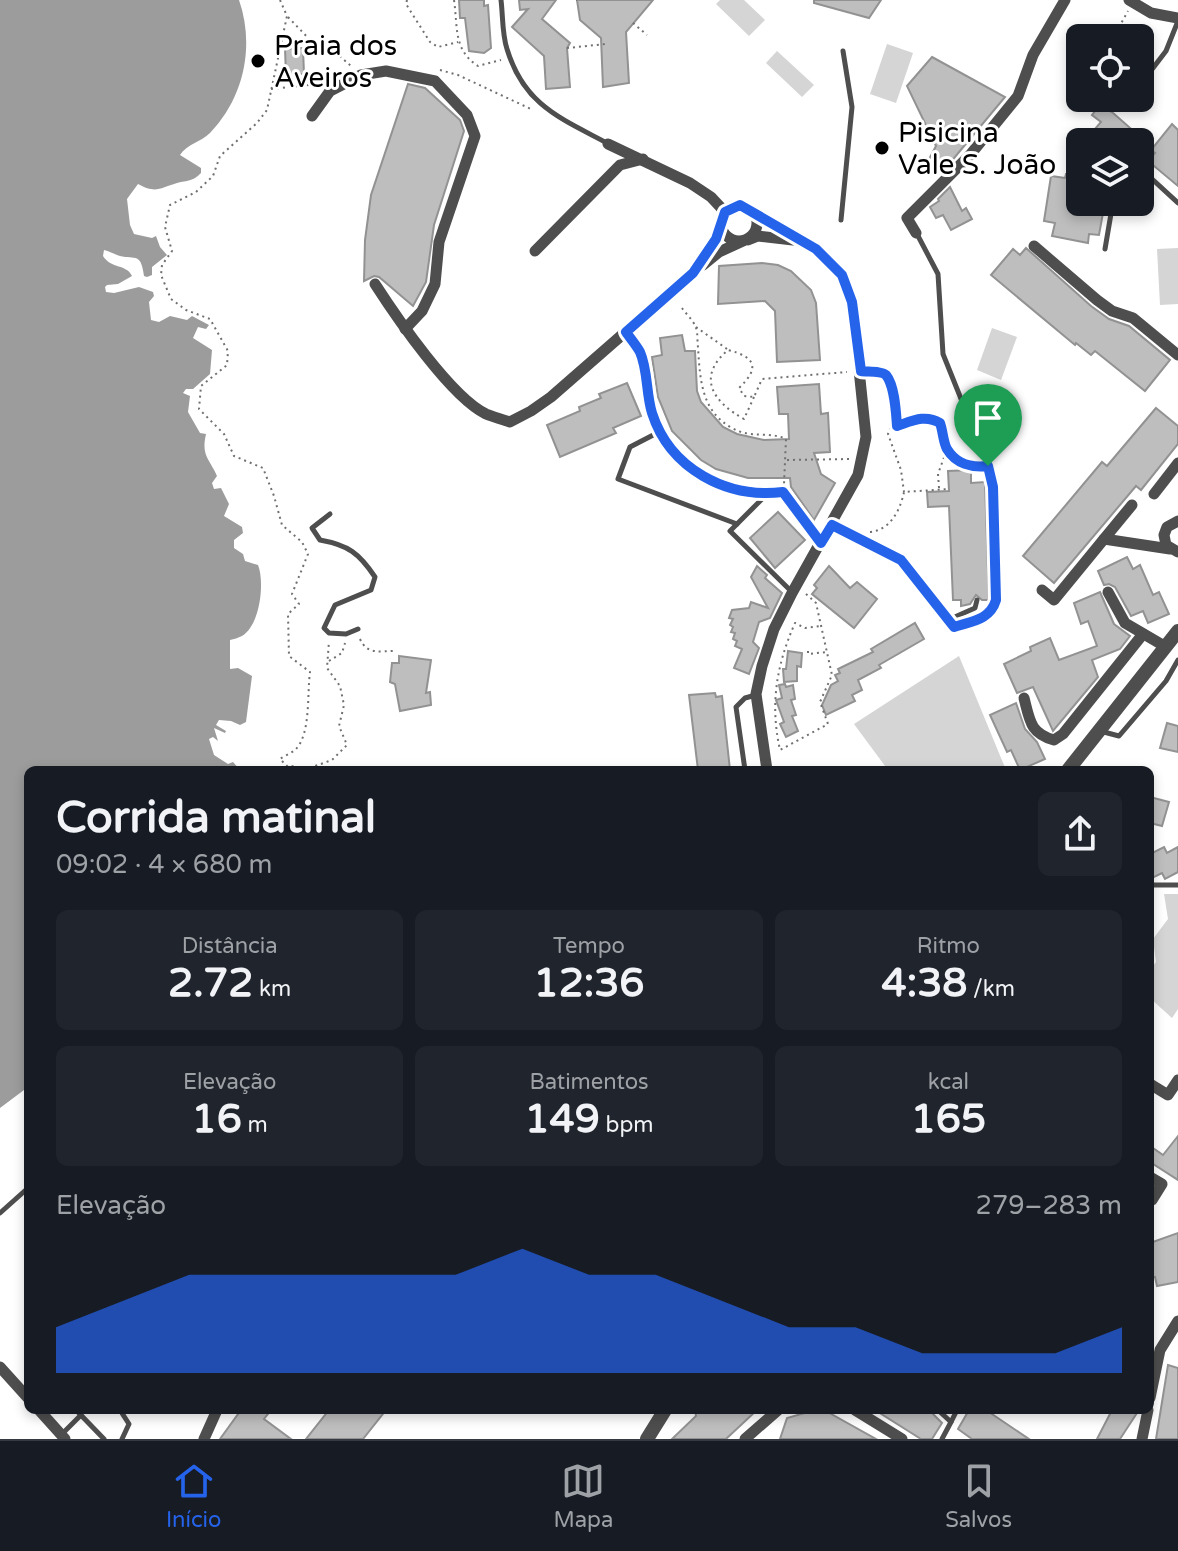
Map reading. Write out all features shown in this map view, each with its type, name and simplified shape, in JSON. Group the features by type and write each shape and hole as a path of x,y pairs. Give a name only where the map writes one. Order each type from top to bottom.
{"street":[{"path":"916,233 907,218 970,155 1018,96 1033,55 1065,0"},
{"path":"1130,2 1151,13 1178,19"},
{"path":"312,116 330,91 361,75 386,71 435,81 467,115 475,136 439,242 435,284 422,311 405,329"},
{"path":"608,144 643,159 711,197 723,217 726,236 731,240 745,240 755,233 754,212"},
{"path":"535,251 620,165 643,159"},
{"path":"693,273 716,239 723,217 740,205 816,249 842,275 852,302 866,437 863,459 850,493 774,629 762,666 756,694 766,766"},
{"path":"375,284 405,329 463,397 484,413 510,422 551,397 719,252 758,236 802,241"},
{"path":"1034,246 1097,300 1112,311 1133,318 1178,355"},
{"path":"1154,494 1178,463"},
{"path":"1042,590 1054,600 1132,505"},
{"path":"1174,550 1164,535 1167,527 1178,521"},
{"path":"1104,539 1174,550"},
{"path":"1108,592 1125,623 1166,647"},
{"path":"1071,766 1178,631"},
{"path":"1024,698 1032,727 1041,736 1054,740 1063,734 1143,634"},
{"path":"1154,1086 1168,1095 1178,1080"},
{"path":"1154,1179 1162,1184 1154,1197"},
{"path":"1154,1379 1160,1350 1178,1321"},
{"path":"0,1367 24,1394"},
{"path":"43,1414 63,1437"},
{"path":"204,1439 215,1414"},
{"path":"647,1439 663,1414"},
{"path":"745,1439 773,1414"},
{"path":"861,1414 902,1439"},
{"path":"1142,1439 1147,1414"}],"lane":[{"path":"501,0 506,47 526,92 552,114 608,144"},
{"path":"1154,67 1166,51 1178,19"},
{"path":"841,220 852,107 843,51"},
{"path":"1154,181 1178,203"},
{"path":"1105,249 1111,216"},
{"path":"832,525 901,560 954,627 983,618 993,610 996,600 993,487 988,466 943,354 938,274 916,233"},
{"path":"737,524 618,479 630,447 659,432 676,455 714,482 739,491 783,492 821,543"},
{"path":"767,494 730,531 794,589"},
{"path":"330,514 312,528 320,540 341,544 353,551 375,577 371,590 335,605 324,628 329,633 346,634 358,629"},
{"path":"948,620 975,608 977,600"},
{"path":"1099,731 1119,736 1166,681 1178,660"},
{"path":"744,766 736,707 745,698 756,694"},
{"path":"1154,885 1178,885"},
{"path":"0,1213 24,1192"},
{"path":"63,1437 78,1414"},
{"path":"81,1414 104,1439"},
{"path":"122,1439 129,1424 123,1414"},
{"path":"942,1414 951,1422"},
{"path":"942,1439 955,1414"}],"path":[{"path":"280,0 287,16 312,42 335,52 349,66 360,66 361,75"},
{"path":"407,0 406,4 430,42 438,47 459,42"},
{"path":"454,0 459,42 467,59 478,66 500,60"},
{"path":"1120,24 1130,2"},
{"path":"287,16 267,110 220,156 213,176 196,192 170,205 165,227 172,251 162,265 161,275 171,299 186,310 210,319 228,351 227,365 201,386 199,409 224,434 234,456 263,468 282,525 302,542 308,554 292,594 299,604 288,614 289,656 310,672 306,696 308,719 297,748 280,759 287,766"},
{"path":"633,23 647,35"},
{"path":"567,48 606,44"},
{"path":"430,67 458,75 535,111"},
{"path":"271,89 317,83 330,91"},
{"path":"682,308 696,327 728,350 741,353 751,360 754,366 752,374 739,388 744,396 754,397"},
{"path":"696,327 700,379 705,400 717,418 747,435 778,435 786,439 783,492"},
{"path":"626,332 641,354 651,409 659,432"},
{"path":"728,350 718,358 711,370 711,384 717,399 729,411 744,419 762,379 861,371 882,372 886,376 895,403 897,426"},
{"path":"868,532 877,531 894,518 904,492 901,470 888,434 891,428 924,417 934,419 940,423 947,449 968,467 988,466"},
{"path":"939,489 938,474 947,449"},
{"path":"786,460 863,459"},
{"path":"904,492 949,489"},
{"path":"794,589 816,603 832,675 820,702 828,724 780,750 774,712 775,682 788,638 795,623 805,628 821,626"},
{"path":"315,766 332,760 347,745 339,726 344,705 340,686 327,668 329,633"},
{"path":"328,661 342,653 347,638 351,644 359,634 365,648 380,652 395,651"},
{"path":"808,651 808,654 827,652"}],"shaded area":[{"path":"0,0 239,0 244,17 246,53 238,88 222,119 210,133 180,155 201,168 201,173 192,179 158,189 138,184 127,199 134,234 156,236 167,255 152,267 152,275 147,277 141,263 135,258 104,250 103,256 132,276 118,284 107,285 106,292 139,287 153,292 154,296 149,302 151,320 159,322 170,316 187,320 192,316 209,325 206,329 198,327 193,338 212,350 210,374 193,389 186,389 183,393 190,396 188,412 200,433 206,434 205,452 217,476 212,483 214,489 221,488 229,504 224,516 242,527 243,533 234,540 234,548 243,554 245,561 258,565 260,573 259,603 253,623 242,636 230,640 230,669 238,668 252,676 246,722 240,725 219,720 216,725 225,733 214,728 218,741 213,737 209,739 214,755 236,766 24,766 24,1090 0,1108"},
{"path":"720,0 744,0 765,20 749,36 716,4"},
{"path":"887,44 913,53 896,103 870,94"},
{"path":"777,51 814,85 802,97 766,63"},
{"path":"1178,248 1178,304 1160,305 1157,249"},
{"path":"992,328 1017,337 1001,380 977,370"},
{"path":"959,656 1004,766 885,766 854,724"},
{"path":"1164,894 1178,894 1178,1009 1172,1018 1154,1002 1154,938 1168,919"}],"building":[{"path":"459,0 484,0 484,6 488,5 491,48 484,53 469,51 465,18 460,18"},
{"path":"519,0 556,0 542,19 570,43 567,48 570,87 546,89 544,56 512,27 528,9 520,10"},
{"path":"577,0 653,0 626,32 629,83 603,87 601,38 580,20"},
{"path":"814,0 881,0 869,18 814,3"},
{"path":"303,48 304,74 286,75 285,49"},
{"path":"932,57 1005,97 950,163 927,163 936,146 907,86"},
{"path":"408,84 425,88 460,120 464,131 434,225 426,282 413,306 379,277 364,281 371,195"},
{"path":"1094,112 1112,112 1130,128 1096,128 1101,122 1092,115"},
{"path":"1172,124 1178,130 1178,186 1154,166 1154,146"},
{"path":"1066,174 1066,216 1102,216 1099,235 1089,234 1088,243 1052,236 1055,223 1044,221 1051,176 1065,178"},
{"path":"950,187 962,211 966,208 972,219 951,230 943,215 936,218 930,207"},
{"path":"1026,248 1091,306 1109,319 1129,326 1170,360 1145,391 1095,351 1091,355 1075,345 991,275 1013,249 1020,255"},
{"path":"762,263 791,271 811,290 816,303 820,360 777,362 775,311 765,301 718,304 719,266"},
{"path":"682,335 685,351 695,351 697,391 701,402 723,427 737,434 764,440 789,439 788,414 779,414 777,387 819,384 821,414 828,413 830,452 814,453 821,474 835,483 814,520 791,487 790,478 748,478 716,469 701,460 672,431 658,397 652,357 662,355 660,338"},
{"path":"627,383 641,416 613,428 616,433 560,457 547,425 580,411 579,407 601,398 599,394"},
{"path":"1156,408 1178,426 1178,444 1141,490 1136,486 1054,583 1023,556 1102,462 1107,466"},
{"path":"971,470 971,483 985,482 989,600 982,600 976,595 970,604 961,606 961,600 953,600 949,506 928,507 927,492 949,491 948,471"},
{"path":"778,512 805,540 775,568 750,538"},
{"path":"1127,557 1133,569 1140,565 1153,595 1159,592 1169,614 1148,623 1143,611 1131,616 1115,587 1104,585 1098,571"},
{"path":"757,566 782,593 770,618 759,622 753,642 759,648 749,674 734,668 742,649 735,646 737,641 733,639 735,633 731,632 733,627 730,625 733,619 729,618 732,610 749,608 751,602 768,608 751,577"},
{"path":"829,566 850,588 857,582 877,599 854,628 812,594 817,588 814,585"},
{"path":"1100,592 1114,624 1130,636 1120,649 1092,660 1098,677 1053,731 1033,687 1017,693 1004,664 1050,638 1059,660 1097,646 1088,621 1081,624 1074,603"},
{"path":"915,623 924,639 858,680 862,690 852,695 855,701 826,715 822,705 831,685 838,681 835,675 840,673 838,669 873,652 871,649"},
{"path":"788,651 802,653 801,667 797,666 797,681 784,682 783,669 786,669"},
{"path":"399,656 431,660 426,693 430,692 431,705 400,711 395,684 390,682 392,663 399,663"},
{"path":"785,684 786,687 793,685 795,699 791,700 796,715 792,716 798,731 786,737 780,724 784,722 776,700 782,698 779,685"},
{"path":"715,693 716,697 722,696 730,766 698,766 689,695"},
{"path":"1016,703 1025,729 1037,742 1045,759 1029,766 1018,766 1011,750 1007,752 990,715"},
{"path":"1167,723 1178,726 1178,752 1160,748"},
{"path":"1154,798 1169,802 1162,826 1154,824"},
{"path":"1164,847 1167,853 1178,847 1178,872 1165,879 1162,873 1154,877 1154,852"},
{"path":"1178,1136 1178,1180 1154,1165 1154,1149 1163,1155"},
{"path":"1178,1233 1178,1282 1157,1286 1154,1277 1154,1242"},
{"path":"1168,1365 1178,1368 1178,1439 1156,1439"},
{"path":"238,1414 268,1414 264,1419 291,1439 220,1439"},
{"path":"326,1414 383,1414 363,1439 306,1439"},
{"path":"753,1414 726,1439 672,1439 696,1416"},
{"path":"801,1414 831,1414 876,1439 780,1439 787,1418"},
{"path":"881,1414 933,1414 942,1423 932,1439 921,1439"},
{"path":"967,1414 992,1414 1029,1439 972,1439 958,1429"},
{"path":"1110,1414 1136,1414 1120,1439 1097,1439"}],"place":[{"name":"Praia dos Aveiros","path":"258,61"},
{"name":"Pisicina Vale S. João","path":"882,148"}],"route":[{"path":"746,206 764,220 816,249 842,275 852,302 861,371 882,372 886,376 895,403 897,426 924,417 934,419 940,423 947,449 963,463 975,468 988,466 993,487 996,600 993,610 983,618 954,627 901,560 891,553 832,525 821,543 783,492 760,495 739,491 714,482 676,455 659,432 651,409 641,354 626,332 693,273 716,239 725,212 731,207 746,206"}]}
